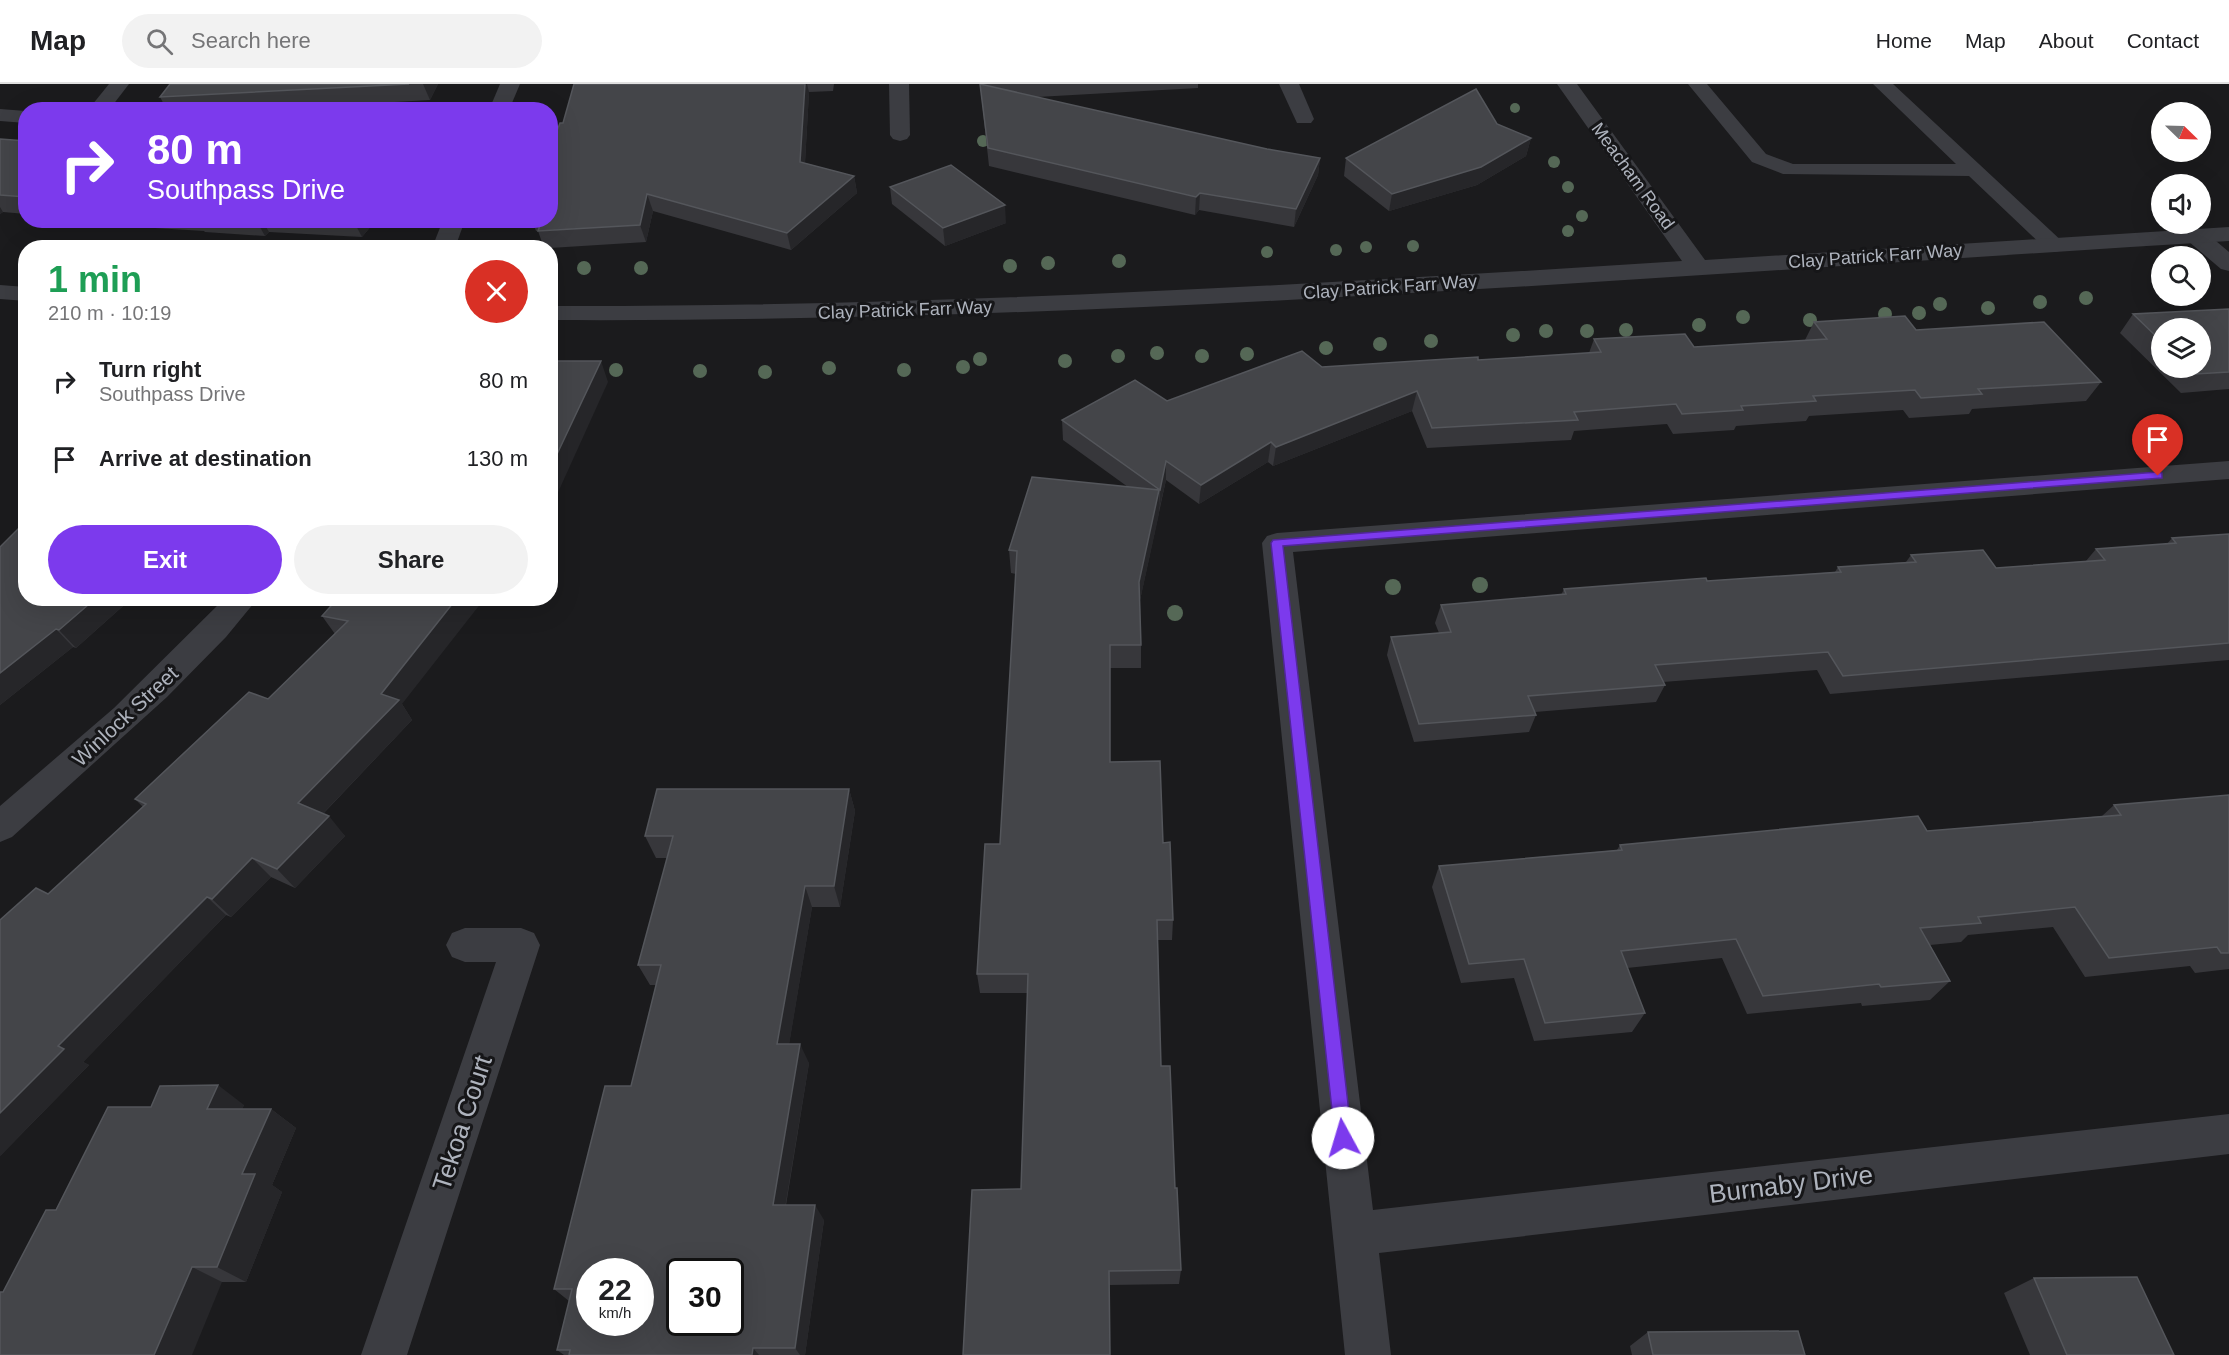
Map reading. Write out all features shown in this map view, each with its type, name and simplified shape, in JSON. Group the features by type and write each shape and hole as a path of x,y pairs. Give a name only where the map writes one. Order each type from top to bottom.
{"street":[{"path":"104,102 119,84"},
{"path":"502,102 510,84"},
{"path":"899,84 900,135"},
{"path":"1289,84 1304,119"},
{"name":"Meacham Road","path":"1567,84 1698,267"},
{"path":"0,115 18,116"},
{"name":"Clay Patrick Farr Way","path":"558,313 815,313 1027,307 1263,295 2229,234"},
{"path":"2196,236 2229,264"},
{"path":"0,292 18,293"},
{"path":"1368,1355 1277,543 2229,470"},
{"name":"Winlock Street","path":"0,827 102,741 199,647 236,606"},
{"name":"Tekoa Court","path":"384,1355 521,945 465,945"},
{"name":"Burnaby Drive","path":"1354,1234 2229,1134"}],"lane":[{"path":"1697,84 1759,158 1790,170 1973,170"},
{"path":"1882,84 2055,245"}],"building":[{"path":"170,84 409,84 160,97"},
{"path":"574,84 805,84 800,162 854,176 787,233 647,194 640,225 538,231 539,228 558,228 558,128 560,123 563,123"},
{"path":"980,84 1267,149 1320,158 1296,209 1200,193 1196,197 988,148"},
{"path":"1476,89 1497,124 1531,138 1481,167 1392,194 1346,158"},
{"path":"0,139 18,140 18,196 0,195"},
{"path":"951,165 1005,205 943,228 890,187"},
{"path":"2229,309 2229,372 2211,373 2211,318 2151,318 2151,331 2133,314"},
{"path":"1905,316 1916,330 2044,322 2101,382 1978,389 1982,394 1921,398 1915,390 1813,396 1816,401 1741,406 1743,410 1682,414 1676,404 1574,412 1578,420 1432,428 1417,391 1276,447 1271,442 1201,485 1166,461 1160,490 1062,420 1135,380 1167,401 1302,351 1322,367 1478,357 1478,360 1601,352 1594,339 1685,334 1694,347 1827,339 1814,322"},
{"path":"558,361 601,361 558,452"},
{"path":"1032,477 1159,490 1139,582 1141,645 1110,645 1110,762 1160,761 1163,843 1170,842 1173,920 1157,920 1161,1066 1170,1066 1181,1270 1109,1271 1110,1355 963,1355 972,1190 1021,1189 1028,974 977,974 985,844 1000,844 1017,551 1009,550"},
{"path":"18,529 18,606 87,606 59,630 56,629 0,673 0,547"},
{"path":"2229,534 2229,643 1843,676 1828,652 1655,665 1665,685 1528,696 1536,715 1419,724 1391,637 1451,632 1441,605 1566,594 1564,589 1706,578 1707,581 1841,572 1838,567 1916,562 1911,555 1983,550 1996,568 2105,560 2096,549 2176,543 2172,538"},
{"path":"331,606 451,606 381,694 399,700 298,803 329,816 277,869 252,858 212,899 207,897 58,1046 64,1049 0,1113 0,920 36,888 48,894 146,804 135,799 249,692 268,699 348,621 322,616"},
{"path":"657,789 849,789 834,886 805,886 777,1044 800,1044 773,1205 815,1205 795,1348 753,1348 752,1355 569,1355 570,1350 557,1350 572,1289 554,1289 605,1086 631,1086 661,965 638,965 673,836 645,836"},
{"path":"2229,795 2229,953 2221,953 2217,947 2109,958 2075,907 1978,917 1981,923 1920,928 1950,981 1881,987 1879,984 1763,996 1736,939 1621,951 1645,1013 1545,1023 1524,959 1469,964 1439,866 1622,850 1620,845 1918,816 1927,831 2121,815 2114,805"},
{"path":"218,1085 207,1109 271,1109 242,1174 255,1174 217,1267 192,1267 154,1355 0,1355 0,1292 3,1292 46,1210 56,1210 108,1107 151,1107 160,1086"},
{"path":"2137,1277 2174,1355 2067,1355 2034,1278"},
{"path":"1798,1331 1805,1355 1653,1355 1648,1332"}],"route":[{"path":"1343,1138 1277,543 2158,476"}]}
